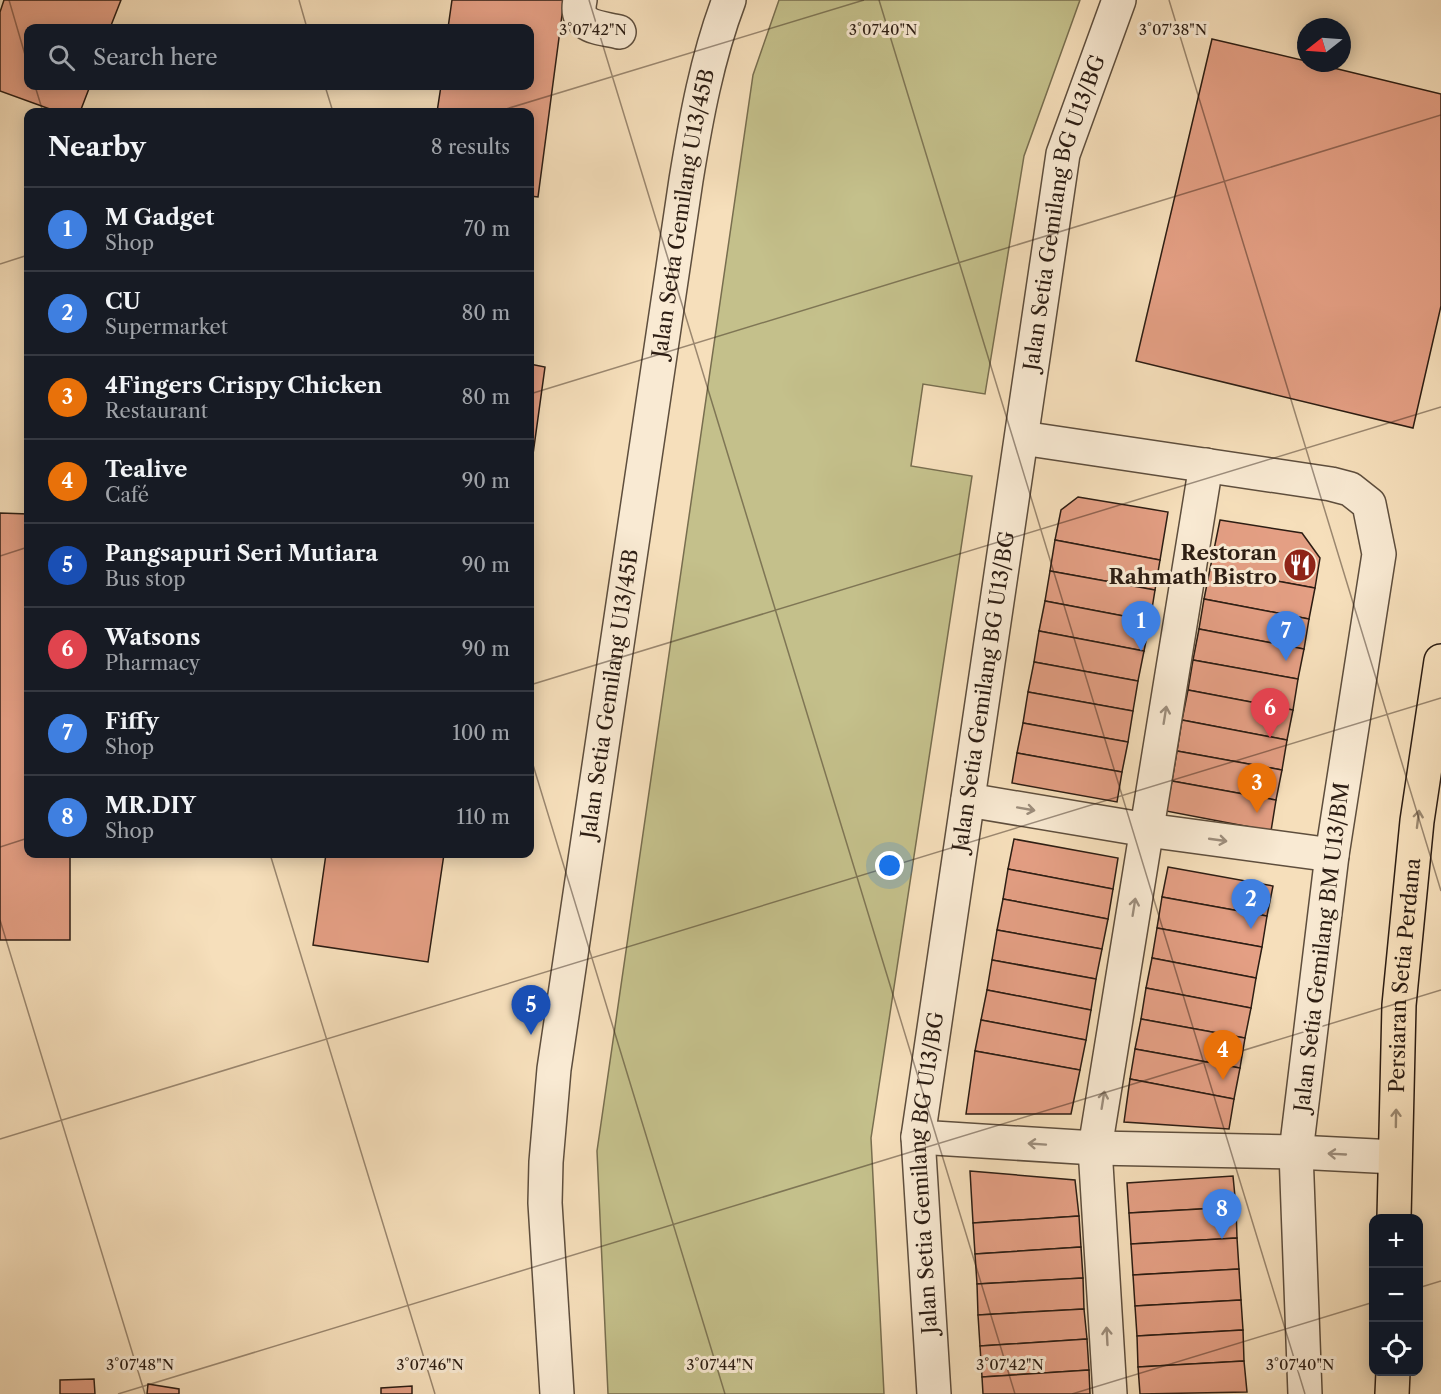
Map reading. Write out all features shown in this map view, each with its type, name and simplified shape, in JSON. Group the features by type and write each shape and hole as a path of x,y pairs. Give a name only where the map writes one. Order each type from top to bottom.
{"main road":[{"name":"Persiaran Setia Perdana","path":"1394,1214 1399,1005 1418,821 1441,661"},
{"path":"1426,760 1441,726"},
{"path":"1392,1394 1393,1376"}],"street":[{"path":"580,0 578,10 582,20 588,24 620,32"},
{"name":"Jalan Setia Gemilang U13/45B","path":"557,1394 545,1203 554,1069 686,180 700,97 729,0"},
{"name":"Jalan Setia Gemilang BG U13/BG","path":"934,1394 918,1137 1064,154 1119,0"},
{"path":"1022,438 1206,465 1095,1148 1110,1394"},
{"name":"Jalan Setia Gemilang BM U13/BM","path":"1206,465 1350,489 1369,504 1379,554 1332,855 1296,1152 1305,1394"},
{"path":"968,800 1147,830 1332,855"},
{"path":"918,1137 1095,1148 1296,1152 1395,1157"}],"shaded area":[{"path":"779,0 1080,0 1024,156 985,394 923,384 911,466 972,476 871,1138 884,1394 608,1394 597,1151 753,75"}],"building":[{"path":"4,0 121,0 112,24 24,24 24,90 88,90 82,108 47,108 0,91 0,12"},
{"path":"452,0 564,0 538,197 534,196 534,108 438,108 440,90 534,90 534,24 449,24"},
{"path":"1212,39 1297,59 1297,72 1350,72 1441,94 1441,306 1413,428 1136,361"},
{"path":"534,365 545,367 534,447"},
{"path":"1078,497 1168,512 1160,560 1055,540 1061,510"},
{"path":"0,513 24,514 24,858 70,858 70,940 0,940"},
{"path":"1220,520 1302,533 1320,558 1315,588 1210,569"},
{"path":"1055,540 1160,560 1155,590 1050,571"},
{"path":"1210,569 1315,588 1309,619 1204,599"},
{"path":"1050,571 1155,590 1150,621 1045,601"},
{"path":"1204,599 1309,619 1304,649 1199,629"},
{"path":"1045,601 1150,621 1144,651 1039,631"},
{"path":"1199,629 1304,649 1298,679 1193,660"},
{"path":"1039,631 1144,651 1138,681 1034,662"},
{"path":"1193,660 1298,679 1293,710 1188,690"},
{"path":"1034,662 1138,681 1133,711 1028,692"},
{"path":"1188,690 1293,710 1287,740 1182,720"},
{"path":"1028,692 1133,711 1128,742 1023,723"},
{"path":"1182,720 1287,740 1282,770 1177,751"},
{"path":"1023,723 1128,742 1122,772 1017,753"},
{"path":"1177,751 1282,770 1276,800 1172,781"},
{"path":"1017,753 1122,772 1117,802 1012,783"},
{"path":"1172,781 1276,800 1271,831 1166,811"},
{"path":"1014,839 1118,858 1113,889 1008,869"},
{"path":"325,858 443,858 428,962 313,945"},
{"path":"1168,867 1273,886 1267,916 1162,897"},
{"path":"1008,869 1113,889 1108,919 1003,899"},
{"path":"1162,897 1267,916 1262,947 1157,928"},
{"path":"1003,899 1108,919 1102,949 997,930"},
{"path":"1157,928 1262,947 1256,978 1152,958"},
{"path":"997,930 1102,949 1096,979 992,960"},
{"path":"1152,958 1256,978 1251,1008 1146,988"},
{"path":"992,960 1096,979 1091,1010 987,990"},
{"path":"1146,988 1251,1008 1245,1038 1141,1019"},
{"path":"987,990 1091,1010 1086,1040 981,1020"},
{"path":"1141,1019 1245,1038 1240,1068 1135,1049"},
{"path":"981,1020 1086,1040 1080,1070 975,1051"},
{"path":"1135,1049 1240,1068 1234,1099 1130,1079"},
{"path":"975,1051 1080,1070 1071,1114 966,1114"},
{"path":"1130,1079 1234,1099 1229,1129 1124,1122"},
{"path":"970,1171 1075,1180 1079,1216 973,1223"},
{"path":"1233,1176 1236,1207 1129,1213 1127,1183"},
{"path":"1236,1207 1237,1238 1131,1244 1129,1213"},
{"path":"1079,1216 1081,1247 975,1254 973,1223"},
{"path":"1237,1238 1239,1269 1133,1275 1131,1244"},
{"path":"1081,1247 1083,1278 977,1284 975,1254"},
{"path":"1239,1269 1241,1300 1135,1306 1133,1275"},
{"path":"1083,1278 1084,1309 978,1315 977,1284"},
{"path":"1241,1300 1243,1330 1137,1336 1135,1306"},
{"path":"1084,1309 1087,1339 980,1346 978,1315"},
{"path":"1243,1330 1244,1361 1138,1367 1137,1336"},
{"path":"1087,1339 1089,1370 982,1377 980,1346"},
{"path":"1244,1361 1247,1392 1140,1394 1138,1367"},
{"path":"1089,1370 1090,1394 983,1394 982,1377"},
{"path":"94,1379 95,1394 60,1394 60,1380"},
{"path":"148,1384 179,1389 179,1394 147,1394"},
{"path":"412,1386 412,1394 381,1394 381,1388"}],"place":[{"name":"Restoran Rahmath Bistro","path":"1300,565"},
{"name":"M Gadget","path":"1141,651"},
{"name":"Fiffy","path":"1286,661"},
{"name":"Watsons","path":"1270,738"},
{"name":"4Fingers Crispy Chicken","path":"1257,813"},
{"name":"CU","path":"1251,929"},
{"name":"Pangsapuri Seri Mutiara","path":"531,1035"},
{"name":"Tealive","path":"1223,1080"},
{"name":"MR.DIY","path":"1222,1239"}]}
